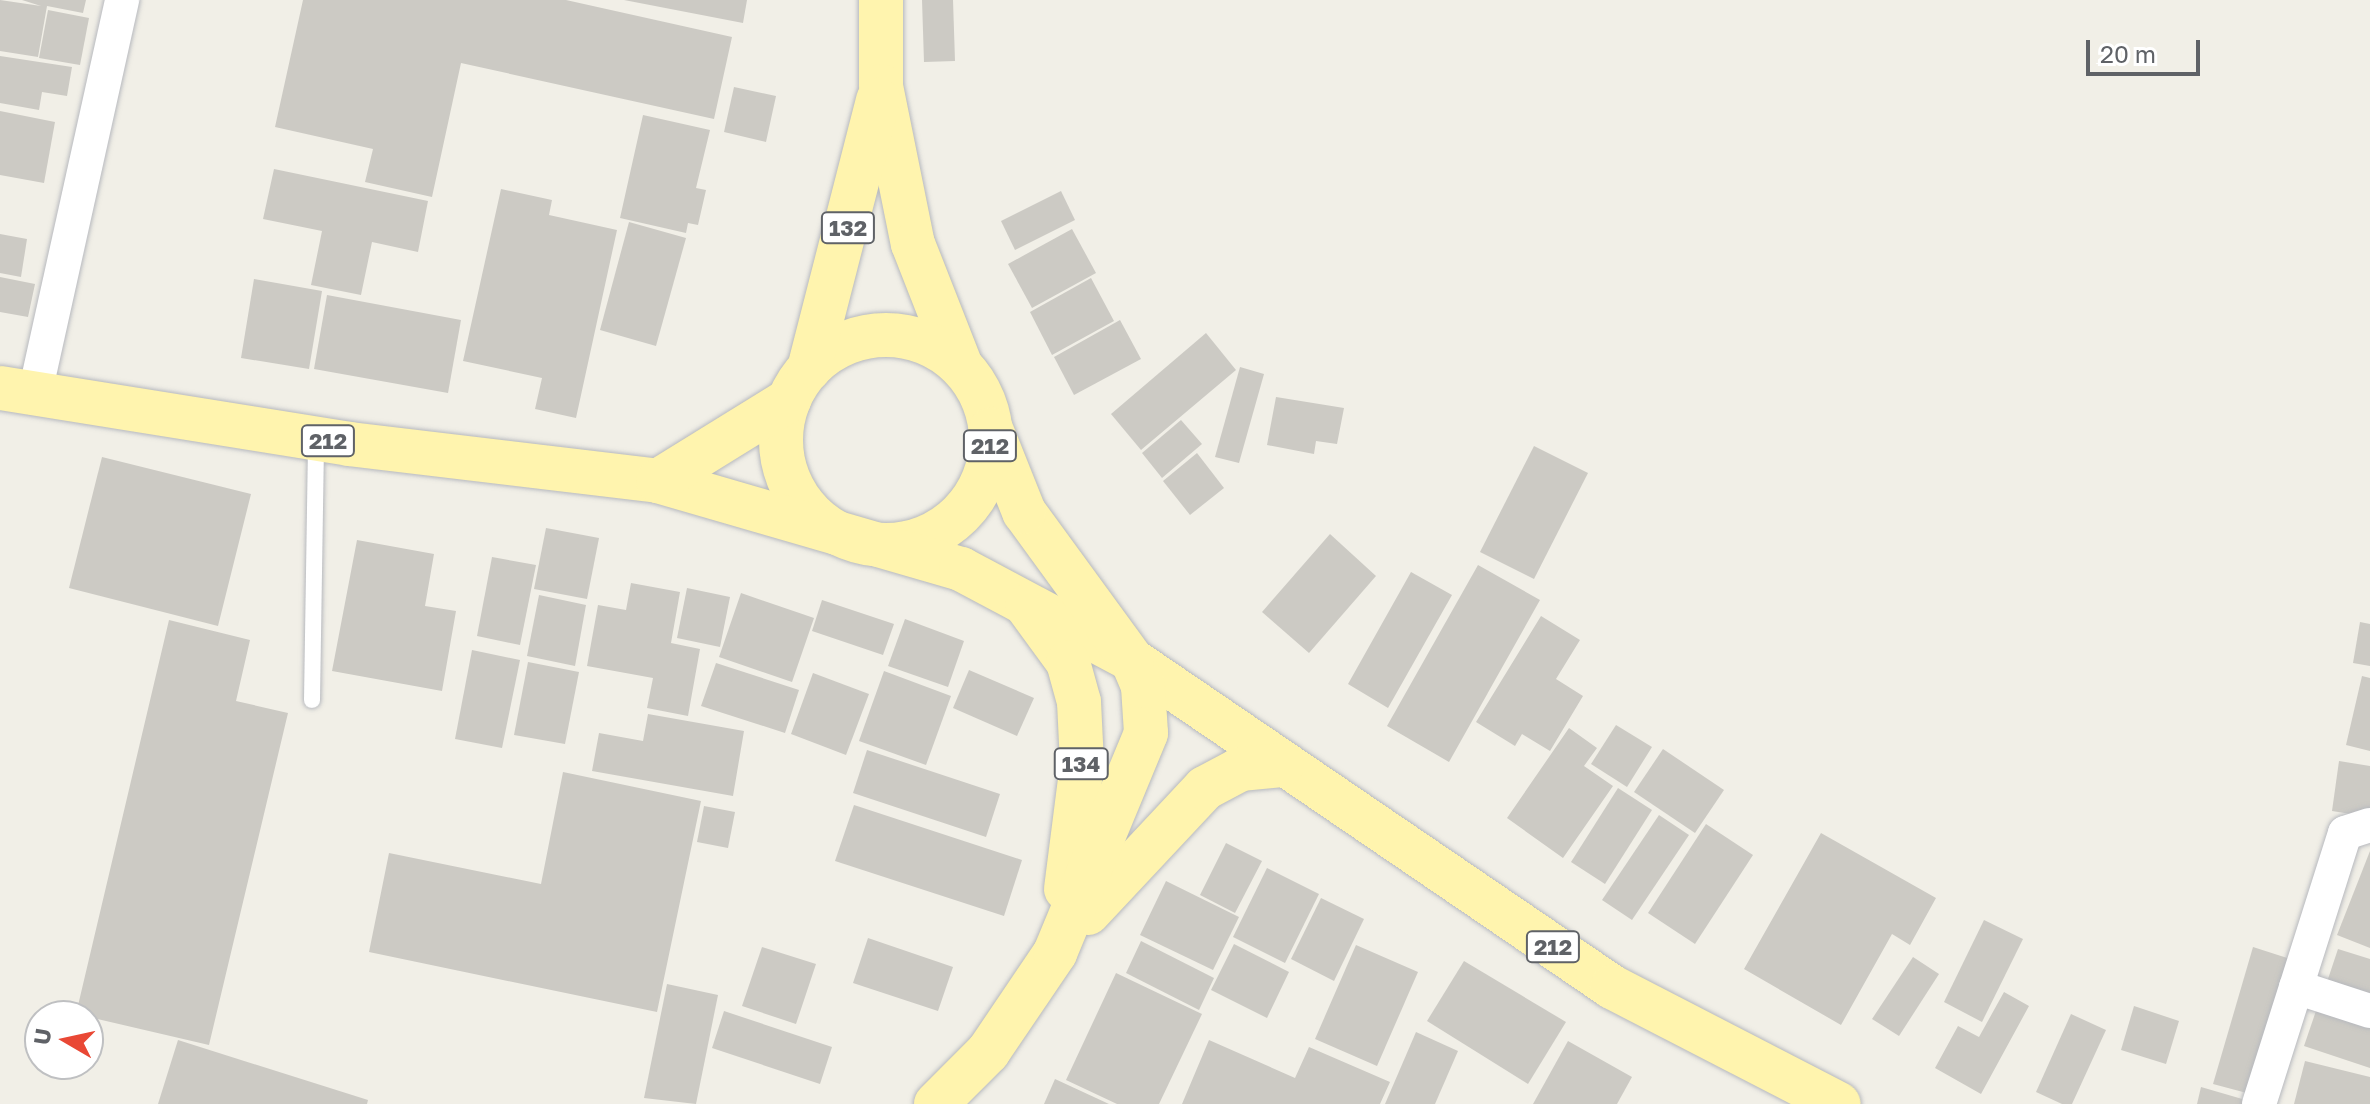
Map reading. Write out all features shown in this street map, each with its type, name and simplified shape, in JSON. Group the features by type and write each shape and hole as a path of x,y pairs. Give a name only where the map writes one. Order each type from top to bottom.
{"main road":[{"path":"881,0 881,86"},
{"name":"132","path":"881,86 913,244 960,364"},
{"name":"132","path":"799,385 881,86"},
{"path":"658,481 799,385 835,348 889,335 932,345 960,364"},
{"name":"212","path":"960,364 991,429 1024,512 1132,660"},
{"name":"212","path":"799,385 781,433 789,478 822,524 852,540 887,546 921,540 952,523 989,464 991,429"},
{"name":"212","path":"17,390 316,438 658,481 852,540 961,569 1132,660 1612,987 1839,1104"},
{"name":"134","path":"1013,595 1042,618 1068,662 1079,702 1075,835 1055,953"},
{"name":"134","path":"1055,953 1138,763 1146,709 1132,660"},
{"name":"134","path":"936,1104 988,1052 1055,953 1153,836 1205,788 1240,769 1282,765"}],"street":[{"path":"17,390 122,0"},
{"path":"2259,1104 2345,833 2370,825"},
{"path":"2296,987 2370,1011"}],"lane":[{"path":"312,700 316,438"}],"building":[{"path":"0,0 41,6 22,0 86,0 83,13 47,6 38,57 0,51"},
{"path":"303,0 566,0 732,37 714,119 461,63 432,197 365,182 373,149 275,127"},
{"path":"624,0 747,0 743,23"},
{"path":"922,0 953,0 955,61 924,62"},
{"path":"48,10 89,18 80,65 39,58"},
{"path":"0,56 72,67 67,96 42,92 39,110 0,103"},
{"path":"734,87 776,96 766,142 724,132"},
{"path":"0,111 55,122 44,183 0,175"},
{"path":"643,115 710,130 696,188 706,190 698,225 688,223 686,233 620,218"},
{"path":"274,169 428,201 418,252 372,242 361,295 311,285 322,231 263,219"},
{"path":"501,189 552,200 549,215 617,230 576,418 535,409 542,378 463,361"},
{"path":"1061,191 1075,220 1015,250 1001,221"},
{"path":"629,222 686,238 656,346 600,330"},
{"path":"1072,229 1096,273 1032,308 1008,264"},
{"path":"0,234 27,239 21,277 0,273"},
{"path":"0,277 35,284 28,317 0,312"},
{"path":"1091,278 1114,321 1052,355 1030,312"},
{"path":"254,279 322,291 309,369 241,358"},
{"path":"327,295 461,320 448,393 314,369"},
{"path":"1120,320 1141,359 1074,395 1054,357"},
{"path":"1206,333 1236,370 1141,450 1111,414"},
{"path":"1240,367 1264,374 1239,463 1215,457"},
{"path":"1276,397 1344,408 1337,444 1316,441 1314,454 1267,445"},
{"path":"1181,420 1202,444 1162,478 1142,453"},
{"path":"1534,446 1588,473 1534,579 1480,552"},
{"path":"1197,453 1224,488 1190,515 1163,481"},
{"path":"102,457 251,494 218,626 69,588"},
{"path":"546,528 599,538 587,599 534,589"},
{"path":"1330,534 1376,576 1309,653 1262,612"},
{"path":"357,540 434,554 425,606 456,611 442,691 332,671"},
{"path":"492,557 536,565 520,645 477,636"},
{"path":"1478,565 1540,600 1449,762 1387,726"},
{"path":"1411,572 1452,595 1388,708 1348,684"},
{"path":"631,583 680,592 671,643 700,649 688,716 647,708 653,678 587,666 598,605 626,610"},
{"path":"687,588 730,597 720,647 677,638"},
{"path":"741,593 814,618 792,682 719,657"},
{"path":"539,595 586,605 575,666 527,656"},
{"path":"822,600 894,624 883,655 812,631"},
{"path":"1541,616 1580,640 1556,679 1583,696 1550,751 1522,734 1515,746 1476,722"},
{"path":"905,619 964,641 948,687 888,666"},
{"path":"169,620 250,640 236,701 288,713 209,1045 104,1021 104,1000 79,1000"},
{"path":"2360,622 2370,624 2370,666 2353,663"},
{"path":"472,650 520,660 502,748 455,739"},
{"path":"528,662 579,672 565,744 514,735"},
{"path":"716,663 799,690 785,733 701,706"},
{"path":"969,670 1034,698 1017,736 953,708"},
{"path":"884,671 951,696 926,765 859,741"},
{"path":"813,673 869,694 846,755 791,734"},
{"path":"2362,676 2370,678 2370,751 2346,745"},
{"path":"648,714 744,731 733,796 592,771 599,733 643,741"},
{"path":"1616,725 1652,747 1627,787 1591,764"},
{"path":"1569,728 1597,748 1584,766 1613,786 1563,858 1507,818"},
{"path":"1663,749 1724,790 1695,833 1634,792"},
{"path":"867,750 1000,794 986,837 853,793"},
{"path":"2339,761 2370,766 2370,817 2332,811"},
{"path":"563,772 701,801 657,1012 369,952 389,853 541,884"},
{"path":"1618,788 1652,810 1605,884 1571,862"},
{"path":"854,805 1022,860 1004,916 835,861"},
{"path":"704,806 735,812 728,848 697,842"},
{"path":"1659,815 1689,835 1632,920 1602,900"},
{"path":"1706,824 1753,855 1695,944 1648,913"},
{"path":"1821,833 1936,898 1910,945 1892,934 1841,1025 1744,969"},
{"path":"1226,843 1262,861 1235,913 1200,895"},
{"path":"2370,851 2370,948 2337,935"},
{"path":"1267,868 1319,894 1285,963 1233,937"},
{"path":"1166,881 1239,917 1213,970 1140,935"},
{"path":"1321,898 1364,919 1334,981 1291,959"},
{"path":"1984,920 2023,939 1982,1022 1944,1002"},
{"path":"868,938 953,967 938,1011 853,983"},
{"path":"1141,941 1214,978 1199,1010 1126,973"},
{"path":"1234,944 1289,972 1267,1018 1211,990"},
{"path":"1356,945 1418,972 1377,1066 1315,1039"},
{"path":"762,947 816,964 796,1024 742,1006"},
{"path":"2253,947 2297,961 2258,1096 2213,1084"},
{"path":"2338,949 2370,959 2370,1005 2324,991"},
{"path":"1913,957 1939,974 1899,1036 1872,1019"},
{"path":"1464,961 1566,1022 1528,1084 1427,1021"},
{"path":"1116,973 1202,1014 1159,1104 1117,1104 1066,1080"},
{"path":"667,984 718,995 696,1104 644,1098"},
{"path":"2004,992 2029,1006 1981,1094 1935,1068 1958,1026 1979,1037"},
{"path":"2318,1005 2370,1023 2370,1068 2304,1046"},
{"path":"2134,1006 2179,1021 2166,1064 2121,1050"},
{"path":"724,1011 832,1047 820,1084 712,1048"},
{"path":"2071,1014 2106,1030 2072,1104 2062,1104 2036,1092"},
{"path":"1416,1032 1458,1051 1435,1104 1385,1104"},
{"path":"178,1040 368,1100 367,1104 158,1104"},
{"path":"1209,1040 1295,1078 1309,1047 1390,1082 1380,1104 1182,1104"},
{"path":"1568,1041 1632,1077 1617,1104 1533,1104"},
{"path":"2305,1061 2370,1077 2370,1104 2294,1104"},
{"path":"1055,1079 1109,1104 1044,1104"},
{"path":"2201,1087 2256,1103 2256,1104 2197,1104"}]}
